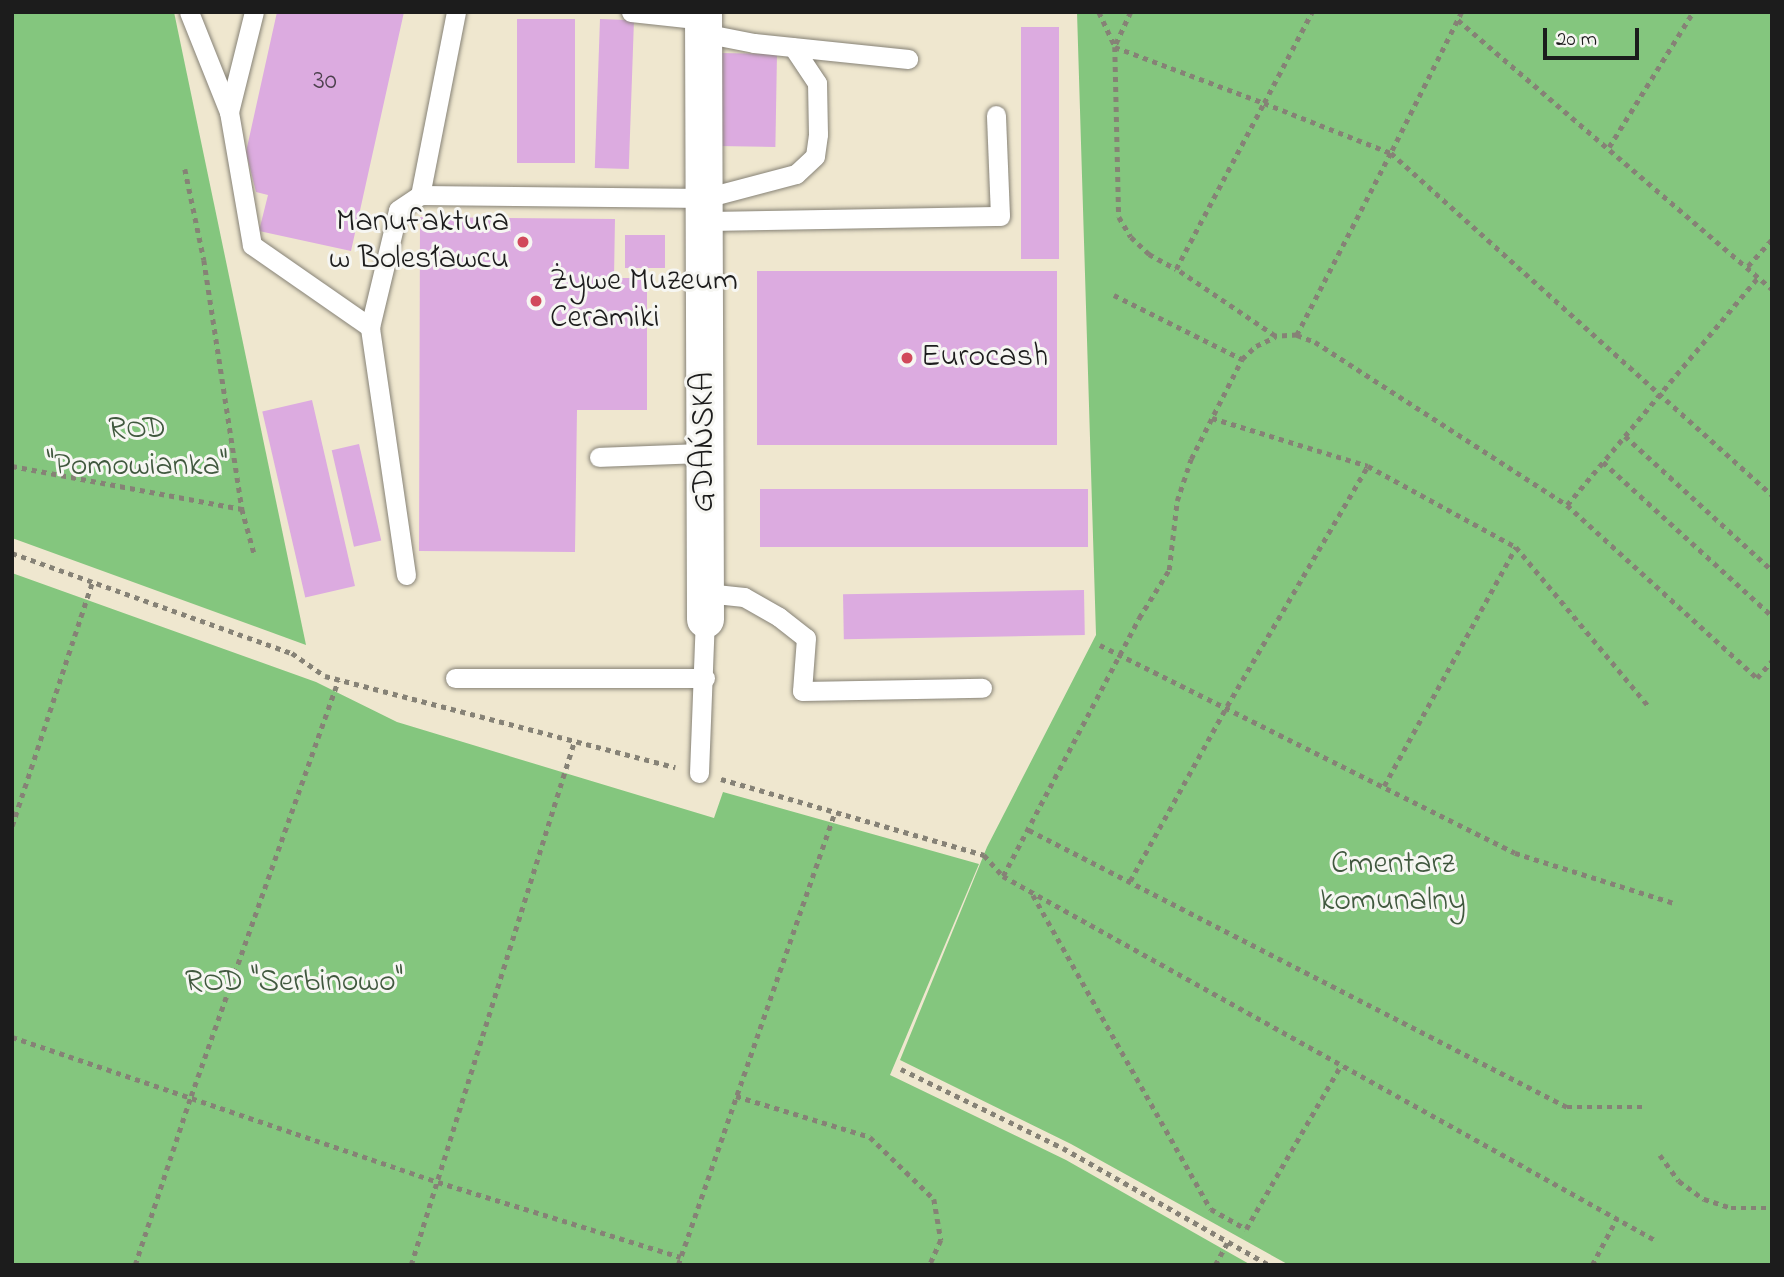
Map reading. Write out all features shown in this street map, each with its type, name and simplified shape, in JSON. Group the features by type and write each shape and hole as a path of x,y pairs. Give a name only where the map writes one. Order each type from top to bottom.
{"street":[{"name":"GDAŃSKA","path":"703,22 705,606"}],"lane":[{"path":"189,12 229,112 245,219 252,245 370,327"},
{"path":"229,112 254,12"},
{"path":"420,195 456,12"},
{"path":"631,12 703,22 793,47 908,59"},
{"path":"704,210 796,174 815,156 817,83 793,47"},
{"path":"406,575 370,327 398,210 420,195 704,210 1000,216 996,115"},
{"path":"599,457 705,453"},
{"path":"699,773 705,678 705,606 744,597 806,638 802,691 982,688"},
{"path":"455,678 705,678"}],"path":[{"path":"1098,12 1115,47 1119,217 1131,237 1149,254 1176,269 1275,336"},
{"path":"1115,47 1131,12"},
{"path":"1176,269 1312,12"},
{"path":"1297,335 1462,12"},
{"path":"1609,147 1693,12"},
{"path":"1458,20 1772,289"},
{"path":"1115,47 1391,153 1772,495"},
{"path":"185,169 204,260 242,509 254,553"},
{"path":"1748,266 1772,239"},
{"path":"1567,505 1758,277"},
{"path":"1114,295 1242,359"},
{"path":"1003,876 1169,570 1177,501 1191,459 1242,359 1256,346 1275,336 1297,335 1315,342 1567,505 1757,678 1772,661"},
{"path":"1212,418 1368,466 1516,547 1650,708"},
{"path":"1625,436 1772,570"},
{"path":"1603,462 1772,616"},
{"path":"12,466 242,509"},
{"path":"1130,881 1227,706 1368,466"},
{"path":"1384,786 1516,547"},
{"path":"12,553 292,653 325,676 699,773 984,855 1003,876 1032,893 1655,1240"},
{"path":"13,823 92,582"},
{"path":"1100,645 1227,706 1515,853 1674,902"},
{"path":"135,1265 191,1096 338,680"},
{"path":"411,1265 574,741"},
{"path":"678,1265 835,812"},
{"path":"1029,830 1567,1107 1644,1107"},
{"path":"1032,893 1211,1209 1246,1229 1341,1065"},
{"path":"12,1037 438,1182 681,1257"},
{"path":"901,1069 1063,1148 1269,1265"},
{"path":"736,1096 870,1136 934,1199 941,1240 930,1265"},
{"path":"1660,1155 1679,1181 1703,1199 1731,1208 1772,1208"},
{"path":"1592,1265 1617,1218"},
{"path":"1215,1265 1227,1243"}],"green space":[{"name":"ROD \"Pomowianka\"","path":"12,12 174,12 306,645 12,538"},
{"name":"Cmentarz komunalny","path":"1077,12 1772,12 1772,1265 1289,1265 1071,1144 900,1060 987,847 1096,635"},
{"name":"ROD \"Serbinowo\"","path":"12,573 316,682 397,722 714,818 723,792 979,864 890,1075 1066,1160 1251,1265 12,1265"}],"building":[{"path":"277,12 404,12 351,251 259,231 268,195 256,192 246,152"},
{"path":"517,19 575,19 575,163 517,163"},
{"path":"600,19 634,20 629,169 595,168"},
{"path":"1021,27 1059,27 1059,259 1021,259"},
{"path":"719,53 777,54 775,147 717,146"},
{"path":"420,217 615,219 614,278 647,278 647,410 577,410 575,552 419,551"},
{"path":"625,235 665,235 665,268 625,268"},
{"name":"Eurocash","path":"757,271 1057,271 1057,445 757,445"},
{"path":"312,400 355,586 305,598 262,411"},
{"path":"359,444 381,540 354,547 332,450"},
{"path":"760,489 1088,489 1088,547 760,547"},
{"path":"1084,590 1085,635 844,639 843,594"}],"place":[{"name":"Manufaktura w Bolesławcu","path":"523,242"},
{"name":"Żywe Muzeum Ceramiki","path":"536,301"},
{"name":"Eurocash","path":"907,358"}]}
